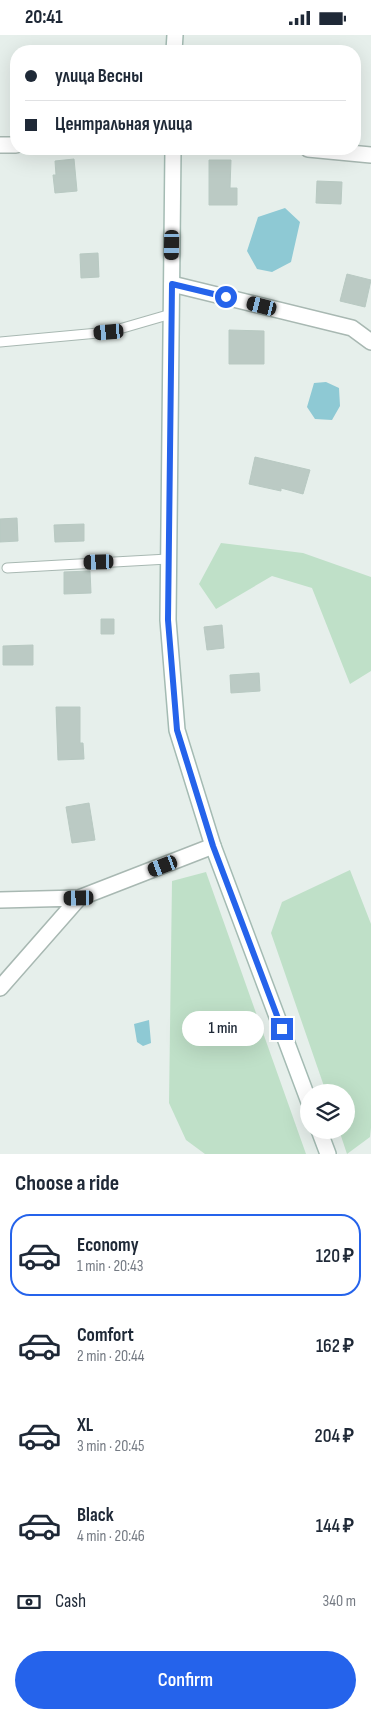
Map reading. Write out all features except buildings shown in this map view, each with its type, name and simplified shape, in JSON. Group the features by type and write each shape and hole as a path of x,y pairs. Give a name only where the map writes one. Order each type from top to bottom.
{"main road":[{"path":"173,155 168,620 177,730 213,846 302,1084"},
{"path":"172,284 352,328 371,342"},
{"path":"0,899 79,898 213,846"},
{"path":"0,988 79,898"},
{"path":"322,1139 328,1154"}],"lane":[{"path":"0,342 109,332 171,314"},
{"path":"7,568 168,559"}],"green space":[{"path":"221,543 303,553 371,577 371,671 350,684 312,588 272,576 216,609 199,584"},
{"path":"350,870 371,924 371,1128 370,1137 347,1154 342,1139 355,1139 355,1084 323,1084 271,933 282,902"},
{"path":"206,872 306,1154 205,1154 186,1140 169,1103 172,881"}],"water":[{"path":"285,208 300,222 291,262 272,272 257,269 247,251 258,217"},
{"path":"326,382 339,388 340,406 332,420 315,419 307,407 314,383"},
{"path":"149,1020 151,1043 143,1046 137,1042 134,1024"}],"route":[{"path":"226,297 172,284 168,620 177,730 213,846 282,1029"}]}
